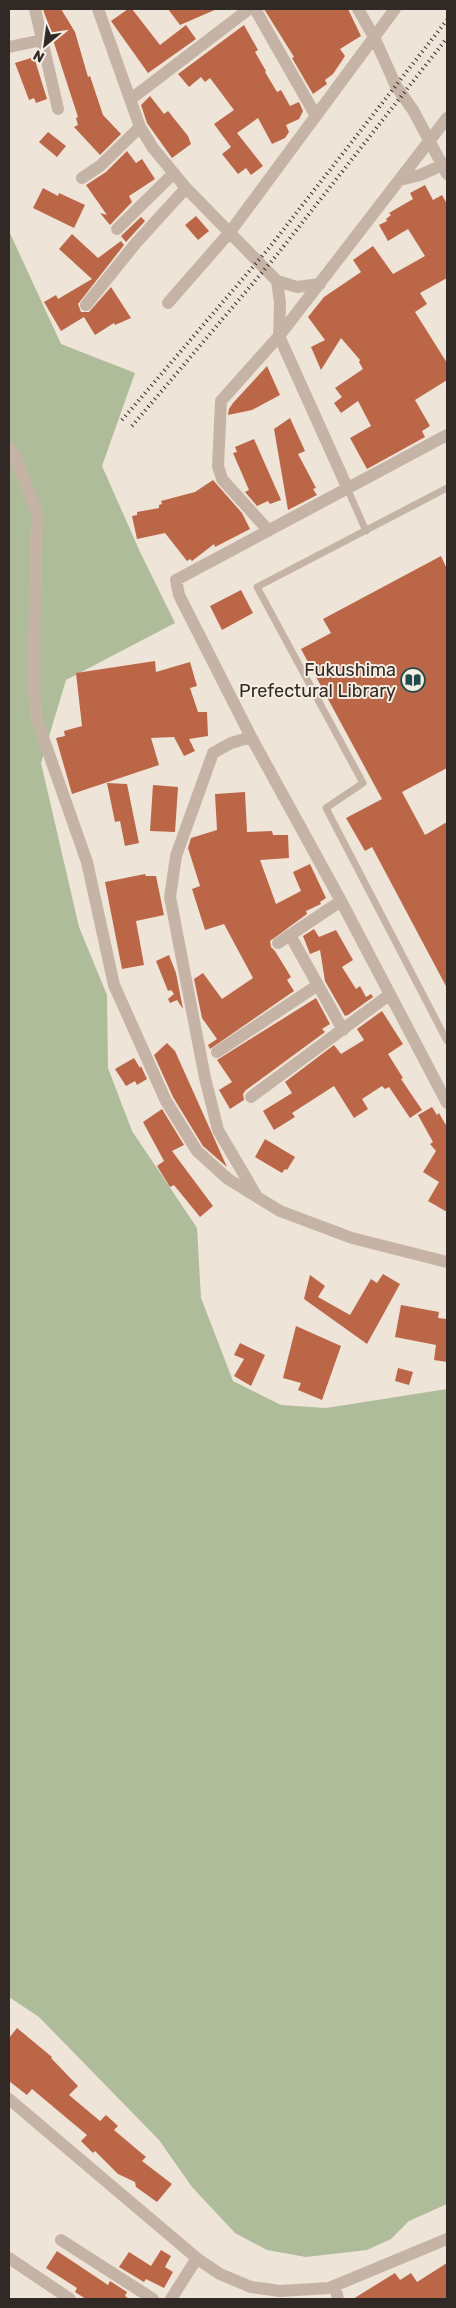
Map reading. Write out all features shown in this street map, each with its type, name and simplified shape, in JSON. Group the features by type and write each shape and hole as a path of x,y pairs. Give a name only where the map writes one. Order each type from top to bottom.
{"street":[{"path":"35,9 58,109"},
{"path":"98,9 140,127 153,148 186,188 277,281 297,287 320,284"},
{"path":"131,98 249,9"},
{"path":"255,9 316,116"},
{"path":"358,9 374,37 396,86 414,110 446,167 400,180"},
{"path":"168,303 230,232 395,9"},
{"path":"9,48 42,40"},
{"path":"268,530 222,479 218,466 221,401 279,336 447,118"},
{"path":"82,178 100,166 140,127"},
{"path":"117,230 174,173"},
{"path":"86,305 136,243 186,188"},
{"path":"277,281 280,303 279,336 347,488"},
{"path":"447,435 176,580 179,594 251,737 341,901 389,996 447,1103"},
{"path":"9,447 37,513 33,684 37,720 87,862 114,985 166,1101 197,1151 228,1179 280,1211 352,1238 447,1262"},
{"path":"251,737 231,743 213,753 176,856 170,897 205,1078 218,1130 256,1196"},
{"path":"278,943 341,901"},
{"path":"290,935 343,1030"},
{"path":"217,1052 318,984"},
{"path":"251,1097 389,996"},
{"path":"9,2099 197,2258 220,2274 251,2287 280,2291 329,2288 447,2239"},
{"path":"61,2240 153,2299"},
{"path":"171,2299 197,2258"},
{"path":"9,2259 70,2299"},
{"path":"335,2286 338,2299"}],"lane":[{"path":"347,488 366,531"},
{"path":"447,488 257,587 363,784 326,808 447,1041"}],"green space":[{"path":"9,231 61,344 135,373 102,466 141,554 175,623 66,680 41,763 79,927 107,995 108,1068 132,1131 197,1228 201,1298 233,1381 281,1405 326,1408 447,1389 447,2204 409,2221 391,2239 367,2250 306,2257 267,2250 235,2233 192,2187 159,2140 39,2017 9,1997"}],"building":[{"path":"43,9 61,9 75,32 88,77 90,76 103,115 121,134 100,155 74,127 78,125 76,118 78,117"},
{"path":"128,9 132,9 160,45 186,25 196,39 148,73 111,21"},
{"path":"168,9 217,9 180,25"},
{"path":"264,9 348,9 361,36 340,49 345,56 333,74 325,80 327,84 313,94 292,58 294,57"},
{"path":"244,25 258,50 255,52 277,92 281,90 290,106 299,102 303,111 299,119 286,125 289,132 285,138 272,144 258,118 237,133 263,166 251,175 246,168 238,174 222,154 231,147 214,124 234,110 210,78 205,82 201,77 189,87 178,74"},
{"path":"34,57 47,99 36,103 34,98 29,100 15,63"},
{"path":"150,96 164,114 168,111 188,136 191,144 172,158 147,123 141,105"},
{"path":"48,132 66,146 57,157 39,142"},
{"path":"127,151 136,163 142,159 155,179 129,196 132,202 110,225 100,213 107,215 86,185 106,172"},
{"path":"425,185 433,200 442,195 447,204 447,278 420,293 427,304 415,312 447,363 447,380 415,400 430,426 422,431 425,437 367,469 350,438 371,426 358,401 341,413 334,403 342,397 335,388 363,369 359,362 360,360 341,338 321,370 311,347 325,340 308,317 324,297 361,272 353,260 373,246 393,274 425,256 408,229 388,241 379,225 387,221 386,219 391,215 389,213 413,199 410,193"},
{"path":"43,188 58,196 59,193 85,205 74,228 33,208"},
{"path":"196,216 209,231 198,240 185,225"},
{"path":"141,217 145,221 126,242 121,236"},
{"path":"72,234 98,258 121,241 124,245 78,304 81,312 89,312 111,287 131,318 115,325 114,323 95,335 84,317 61,331 44,302 56,295 58,299 92,279 59,249"},
{"path":"267,366 280,395 252,410 228,415 233,403"},
{"path":"290,418 305,451 298,454 316,488 313,489 317,495 288,510 274,429"},
{"path":"254,439 281,500 270,504 268,501 257,506 245,492 249,490 233,453 237,452 235,447"},
{"path":"213,480 242,513 250,529 215,547 214,544 192,561 190,559 187,561 165,533 137,539 132,516 137,515 137,512 159,508 159,505 162,504 161,501 195,492"},
{"path":"441,556 447,569 447,768 402,792 425,835 447,822 447,988 372,847 365,851 346,818 382,799 301,649 331,633 323,619"},
{"path":"241,590 253,613 222,630 210,606"},
{"path":"155,661 156,672 190,662 197,686 190,688 198,712 207,712 208,736 189,739 195,751 184,756 174,737 151,738 159,765 72,794 56,738 65,736 64,731 82,726 76,673"},
{"path":"107,783 127,784 139,843 125,846 120,821 115,822"},
{"path":"153,785 178,787 175,832 150,831"},
{"path":"245,792 247,832 272,831 273,835 288,835 289,858 260,860 276,904 301,891 293,872 310,864 326,898 320,902 321,904 306,911 307,914 270,941 271,947 291,977 287,980 294,991 210,1049 208,1045 217,1039 202,1018 194,979 203,973 222,999 253,978 224,924 205,930 192,889 200,886 188,848 191,838 217,830 215,794"},
{"path":"145,874 146,876 156,876 164,915 136,921 144,965 122,969 105,882"},
{"path":"314,929 319,937 336,930 353,960 342,967 356,989 360,986 366,997 371,994 373,997 348,1015 345,1016 325,981 320,950 310,954 303,936"},
{"path":"169,955 176,973 183,1009 177,1000 170,1003 168,999 174,994 171,990 168,991 156,961"},
{"path":"316,998 330,1024 322,1029 325,1032 246,1090 243,1094 244,1100 230,1109 219,1090 232,1082 217,1060"},
{"path":"382,1011 403,1044 388,1054 403,1078 401,1079 422,1110 410,1118 389,1087 385,1089 382,1086 362,1099 368,1109 354,1118 334,1086 292,1113 295,1117 274,1130 263,1111 292,1093 285,1082 334,1045 341,1054 364,1040 357,1029"},
{"path":"167,1043 175,1051 227,1167 203,1146 173,1097 154,1055"},
{"path":"134,1058 140,1068 141,1066 147,1079 137,1085 135,1081 126,1086 115,1069"},
{"path":"432,1107 437,1115 439,1113 447,1127 447,1212 428,1201 439,1182 423,1172 436,1151 430,1144 433,1142 418,1115"},
{"path":"162,1109 184,1145 172,1151 213,1206 200,1217 174,1185 170,1187 157,1166 164,1161 143,1122"},
{"path":"265,1139 295,1157 287,1170 285,1169 282,1173 255,1157"},
{"path":"383,1274 400,1284 367,1344 304,1299 310,1275 325,1286 318,1297 350,1315 371,1279 377,1283"},
{"path":"401,1305 439,1312 438,1318 447,1319 447,1362 434,1360 436,1345 395,1337"},
{"path":"296,1326 341,1346 322,1400 298,1390 301,1383 283,1378"},
{"path":"240,1343 265,1355 251,1386 234,1376 244,1359 234,1355"},
{"path":"398,1368 413,1372 409,1385 395,1381"},
{"path":"17,2028 52,2057 78,2086 69,2095 100,2121 106,2115 118,2126 114,2130 146,2157 142,2161 172,2184 157,2202 136,2187 135,2182 118,2174 95,2151 93,2153 81,2141 87,2135 32,2089 27,2095 9,2081 9,2038"},
{"path":"161,2250 171,2256 165,2267 173,2272 164,2288 146,2279 144,2282 119,2267 129,2252 151,2266"},
{"path":"57,2251 108,2285 110,2281 127,2292 125,2296 129,2299 86,2299 75,2292 77,2288 46,2268"},
{"path":"447,2263 447,2299 353,2299 395,2273 400,2280 411,2273 417,2282"}],"railway":[{"path":"122,420 269,248 447,20"},
{"path":"132,426 276,256 447,38"}],"place":[{"name":"Fukushima Prefectural Library","path":"413,680"}]}
